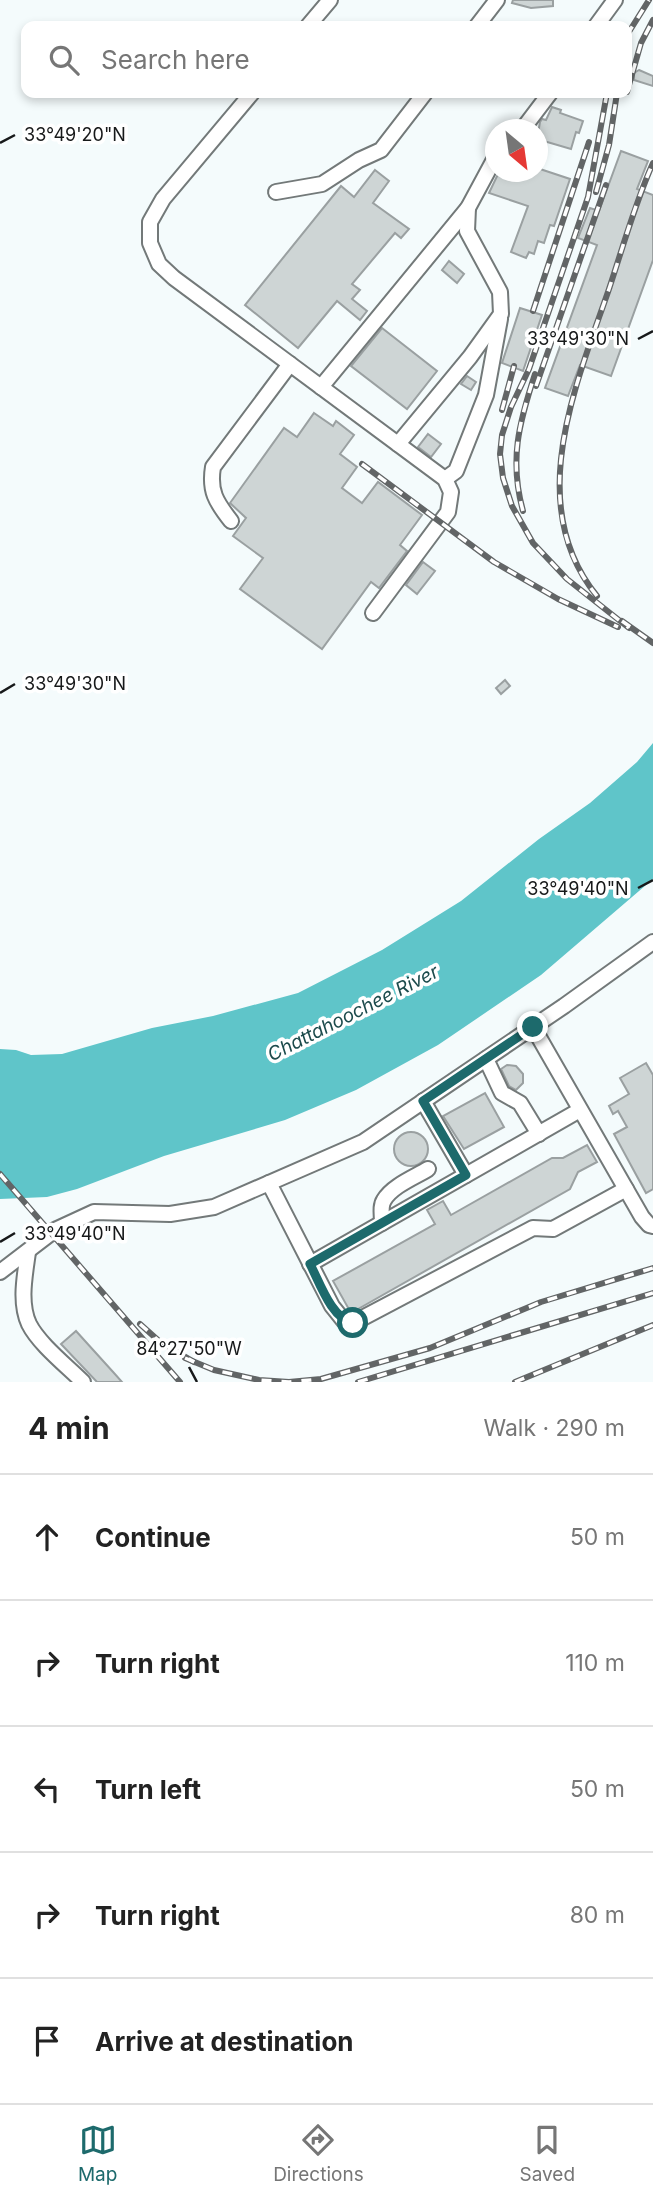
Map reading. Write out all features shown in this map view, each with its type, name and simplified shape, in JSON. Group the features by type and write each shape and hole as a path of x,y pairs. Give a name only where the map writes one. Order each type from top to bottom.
{"lane":[{"path":"312,21 330,0"},
{"path":"481,21 497,0"},
{"path":"600,21 615,0"},
{"path":"248,98 163,199 150,222 150,243 159,264 174,278 445,479 451,492 448,512 373,613"},
{"path":"276,192 322,184 359,160 381,150 421,98"},
{"path":"530,119 546,98"},
{"path":"321,387 468,208 485,175"},
{"path":"445,479 456,471 486,395 501,314 500,292 467,231 468,208"},
{"path":"398,444 470,357 501,314"},
{"path":"231,521 217,503 210,483 213,467 289,364"},
{"path":"0,1272 55,1230 94,1212 170,1214 214,1208 363,1142 653,942"},
{"path":"533,1027 642,1217 653,1226"},
{"path":"486,1059 502,1093 520,1104 539,1133"},
{"path":"423,1101 466,1175"},
{"path":"310,1264 580,1110"},
{"path":"382,1223 381,1209 384,1199 396,1188 428,1169"},
{"path":"269,1183 332,1306 344,1321 353,1323 533,1228 553,1228 626,1189"},
{"path":"27,1252 23,1293 29,1324 83,1382"}],"water":[{"name":"Chattahoochee River","path":"653,743 653,879 541,975 438,1045 356,1090 285,1120 164,1156 77,1189 47,1197 0,1199 0,1049 31,1055 62,1054 152,1028 213,1016 298,993 382,950 461,901 539,839 590,803 637,762"}],"building":[{"path":"513,0 553,0 553,6 531,8 512,3"},
{"path":"639,70 653,76 653,86 634,80 634,73"},
{"path":"552,107 561,110 560,113 583,121 579,133 576,132 571,149 548,142 546,119"},
{"path":"621,151 648,161 637,189 653,195 653,260 611,376 580,365 568,396 545,388 597,245 578,238 590,208 599,211"},
{"path":"375,170 389,181 373,203 409,229 401,238 395,233 352,284 360,290 352,299 367,311 360,320 337,301 298,348 245,305 341,186 354,197"},
{"path":"548,172 570,179 554,226 550,225 544,243 538,241 534,254 529,252 526,258 511,252 528,206 489,193 494,182 548,182"},
{"path":"449,261 464,274 457,283 442,270"},
{"path":"520,308 542,315 523,371 502,363"},
{"path":"382,328 437,371 407,409 351,366"},
{"path":"467,376 476,382 471,390 461,384"},
{"path":"314,413 333,426 336,421 354,435 340,454 357,467 342,488 362,503 378,482 422,515 400,545 407,551 379,588 371,582 322,649 240,589 263,558 233,536 246,518 230,503 284,428 297,437"},
{"path":"428,434 441,444 431,457 418,447"},
{"path":"423,562 435,571 417,594 406,585"},
{"path":"505,680 510,686 501,694 496,688"},
{"path":"646,1063 653,1075 653,1189 646,1193 614,1134 627,1127 618,1111 613,1114 609,1106 629,1094 620,1078"},
{"path":"507,1065 516,1066 523,1074 523,1083 516,1090 509,1086 501,1069"},
{"path":"485,1093 504,1127 464,1149 443,1116"},
{"path":"411,1132 423,1137 428,1149 423,1161 411,1166 399,1161 394,1149 399,1137"},
{"path":"587,1145 597,1162 578,1172 570,1189 351,1313 333,1281 435,1224 427,1210 443,1201 451,1215 552,1158 563,1158"},
{"path":"76,1331 122,1382 97,1382 61,1344"}],"railway":[{"path":"632,27 649,0"},
{"path":"632,74 641,43 653,20"},
{"path":"606,98 588,197 529,369 511,407 502,435 500,454 503,478 512,506 533,543 567,579 629,628"},
{"path":"596,192 609,145 616,98"},
{"path":"533,311 589,142"},
{"path":"597,596 575,561 563,523 560,484 563,444 583,365 653,163"},
{"path":"536,386 606,185"},
{"path":"502,410 514,366"},
{"path":"523,511 516,458 520,425 535,374"},
{"path":"362,464 494,562 558,599 618,627"},
{"path":"622,621 653,643"},
{"path":"0,1174 180,1382"},
{"path":"185,1358 214,1370 259,1380 289,1382 321,1379 430,1348 541,1302 653,1268"},
{"path":"358,1382 653,1293"},
{"path":"140,1324 159,1341 194,1362"},
{"path":"515,1382 653,1325"}],"route":[{"path":"353,1323 344,1321 332,1306 310,1264 466,1175 423,1101 533,1027"}]}
